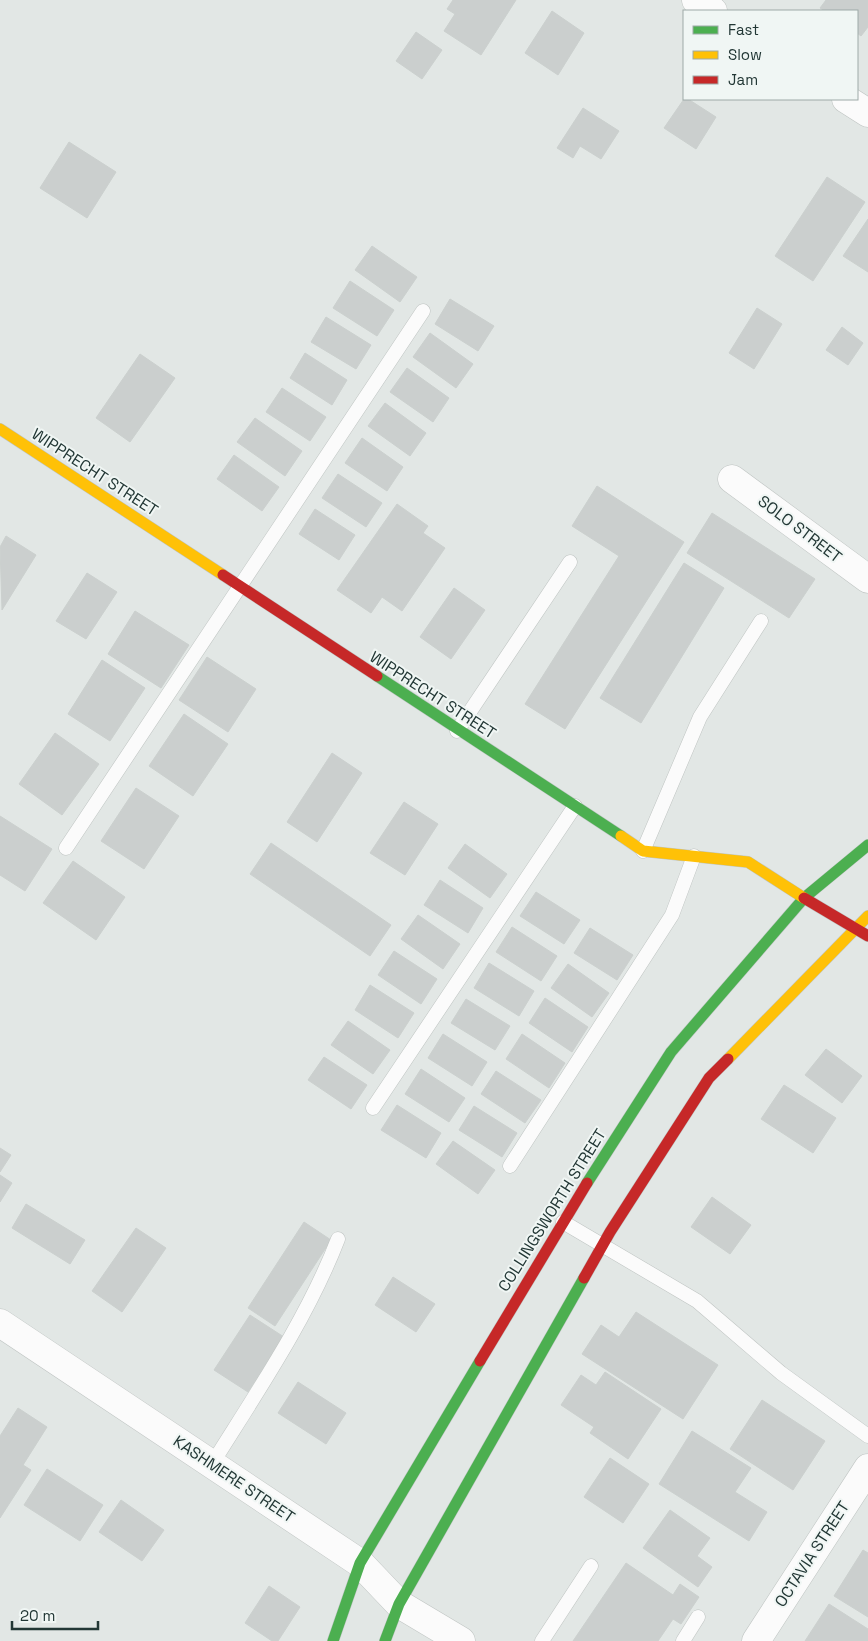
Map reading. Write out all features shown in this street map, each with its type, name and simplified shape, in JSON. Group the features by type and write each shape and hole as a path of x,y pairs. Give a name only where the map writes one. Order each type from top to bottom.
{"main road":[{"name":"WIPPRECHT STREET","path":"0,429 643,851 748,862 868,936"},
{"name":"COLLINGSWORTH STREET","path":"333,1641 360,1563 563,1222 671,1052 804,898 868,845"},
{"path":"385,1641 399,1604 603,1245 709,1078 868,916"}],"street":[{"path":"696,0 711,10"},
{"path":"848,100 868,113"},
{"name":"SOLO STREET","path":"732,479 868,579"},
{"name":"KASHMERE STREET","path":"0,1323 360,1563 399,1604 462,1641"},
{"name":"OCTAVIA STREET","path":"756,1641 868,1468"}],"lane":[{"path":"66,848 238,586 423,311"},
{"path":"457,730 570,562"},
{"path":"643,851 700,718 761,621"},
{"path":"373,1108 575,806"},
{"path":"510,1166 672,914 694,856"},
{"path":"563,1222 697,1301 781,1373 868,1436"},
{"path":"212,1464 282,1349 327,1267 338,1239"},
{"path":"542,1641 591,1566"},
{"path":"683,1641 698,1617"}],"building":[{"path":"453,0 516,0 481,55 444,31 455,14 447,9"},
{"path":"826,0 868,0 868,27 861,36 858,34 858,10 823,10 820,8"},
{"path":"552,11 584,33 558,75 525,53"},
{"path":"416,32 442,50 422,79 396,61"},
{"path":"683,100 690,100 716,117 696,149 664,128"},
{"path":"583,108 619,131 601,159 580,146 573,158 557,148"},
{"path":"69,142 116,172 87,218 40,188"},
{"path":"827,177 865,202 813,281 775,256"},
{"path":"868,219 868,272 843,256"},
{"path":"372,246 417,277 400,302 355,270"},
{"path":"350,281 394,310 377,336 333,308"},
{"path":"450,299 494,326 478,351 435,324"},
{"path":"757,308 782,324 754,369 729,353"},
{"path":"326,317 371,345 356,369 311,342"},
{"path":"842,327 863,343 848,365 826,350"},
{"path":"430,333 473,364 456,388 413,357"},
{"path":"305,353 347,380 332,405 290,378"},
{"path":"140,354 175,378 130,442 96,418"},
{"path":"407,368 449,398 433,422 390,392"},
{"path":"282,388 326,417 310,441 266,412"},
{"path":"385,403 426,433 410,456 368,426"},
{"path":"255,418 302,451 285,476 237,442"},
{"path":"362,438 403,467 387,491 345,463"},
{"path":"234,455 279,487 262,511 217,479"},
{"path":"338,474 382,503 366,527 322,498"},
{"path":"597,486 684,542 565,729 525,704 619,556 572,526"},
{"path":"397,504 428,526 423,533 445,548 402,611 382,597 371,613 337,590"},
{"path":"315,509 355,535 339,560 299,534"},
{"path":"712,513 815,579 789,618 687,553"},
{"path":"6,536 36,555 2,610 0,547"},
{"path":"684,563 724,588 641,723 600,698"},
{"path":"87,573 117,592 86,639 56,621"},
{"path":"454,588 485,610 451,659 420,637"},
{"path":"135,611 189,645 161,688 108,654"},
{"path":"207,657 256,689 228,732 179,700"},
{"path":"102,660 145,688 110,741 68,714"},
{"path":"184,714 228,744 193,796 149,766"},
{"path":"55,733 99,764 62,815 19,784"},
{"path":"332,753 362,773 317,842 287,822"},
{"path":"136,788 179,816 144,869 101,841"},
{"path":"404,802 438,824 405,875 370,853"},
{"path":"0,816 52,849 25,891 0,875"},
{"path":"271,843 391,925 370,956 250,874"},
{"path":"465,844 507,874 490,898 448,868"},
{"path":"73,861 125,897 96,940 43,903"},
{"path":"440,880 483,908 468,933 424,905"},
{"path":"536,892 580,920 564,944 520,916"},
{"path":"418,915 460,944 443,969 401,939"},
{"path":"512,927 557,956 541,981 496,952"},
{"path":"590,928 633,955 617,980 574,953"},
{"path":"394,951 437,979 421,1004 378,975"},
{"path":"489,963 534,991 519,1016 474,988"},
{"path":"568,964 609,993 592,1017 551,988"},
{"path":"370,985 414,1013 398,1038 355,1010"},
{"path":"545,998 588,1027 572,1052 529,1023"},
{"path":"466,999 510,1026 495,1050 451,1023"},
{"path":"348,1021 390,1050 373,1074 331,1045"},
{"path":"443,1034 487,1062 472,1086 428,1058"},
{"path":"522,1034 565,1063 549,1088 506,1059"},
{"path":"826,1049 862,1076 842,1103 805,1075"},
{"path":"324,1057 367,1085 351,1109 308,1080"},
{"path":"421,1069 465,1098 449,1122 405,1094"},
{"path":"496,1071 541,1100 525,1123 481,1094"},
{"path":"784,1085 836,1118 813,1153 761,1119"},
{"path":"397,1105 441,1133 426,1158 381,1130"},
{"path":"474,1106 517,1133 502,1157 459,1130"},
{"path":"453,1141 495,1170 478,1194 436,1164"},
{"path":"0,1148 11,1155 0,1172"},
{"path":"0,1175 12,1183 0,1202"},
{"path":"712,1197 751,1225 730,1254 691,1227"},
{"path":"26,1204 85,1240 70,1264 12,1228"},
{"path":"304,1222 331,1240 275,1326 248,1308"},
{"path":"136,1228 166,1248 122,1312 92,1291"},
{"path":"393,1277 435,1304 416,1332 375,1305"},
{"path":"636,1312 718,1365 683,1419 582,1354 601,1325 619,1337"},
{"path":"250,1315 284,1337 248,1392 214,1370"},
{"path":"605,1372 661,1409 628,1459 590,1433 594,1427 561,1405 581,1375 596,1385"},
{"path":"298,1382 346,1413 326,1444 278,1413"},
{"path":"762,1400 825,1441 793,1490 730,1449"},
{"path":"18,1408 47,1427 23,1465 31,1470 0,1518 0,1436"},
{"path":"692,1431 751,1468 735,1492 767,1512 749,1541 659,1484"},
{"path":"610,1458 649,1484 623,1523 584,1497"},
{"path":"47,1469 103,1505 80,1541 24,1505"},
{"path":"121,1500 164,1530 142,1561 99,1532"},
{"path":"670,1510 710,1538 697,1556 712,1567 698,1587 643,1548"},
{"path":"863,1550 868,1553 868,1617 834,1596"},
{"path":"626,1563 673,1595 680,1584 699,1597 681,1624 673,1619 658,1641 573,1641"},
{"path":"269,1586 300,1607 278,1641 272,1641 245,1623"},
{"path":"829,1604 868,1629 868,1641 805,1641"}],"traffic: fast":[{"path":"377,676 621,836"},
{"path":"587,1183 671,1052 804,898 868,845"},
{"path":"385,1641 399,1604 584,1278"},
{"path":"333,1641 360,1563 480,1361"}],"traffic: slow":[{"path":"0,429 223,575"},
{"path":"621,836 643,851 748,862 804,898"},
{"path":"728,1059 868,916"}],"traffic: jam":[{"path":"223,575 377,676"},
{"path":"804,898 868,936"},
{"path":"584,1278 610,1232 709,1078 728,1059"},
{"path":"480,1361 587,1183"}]}
